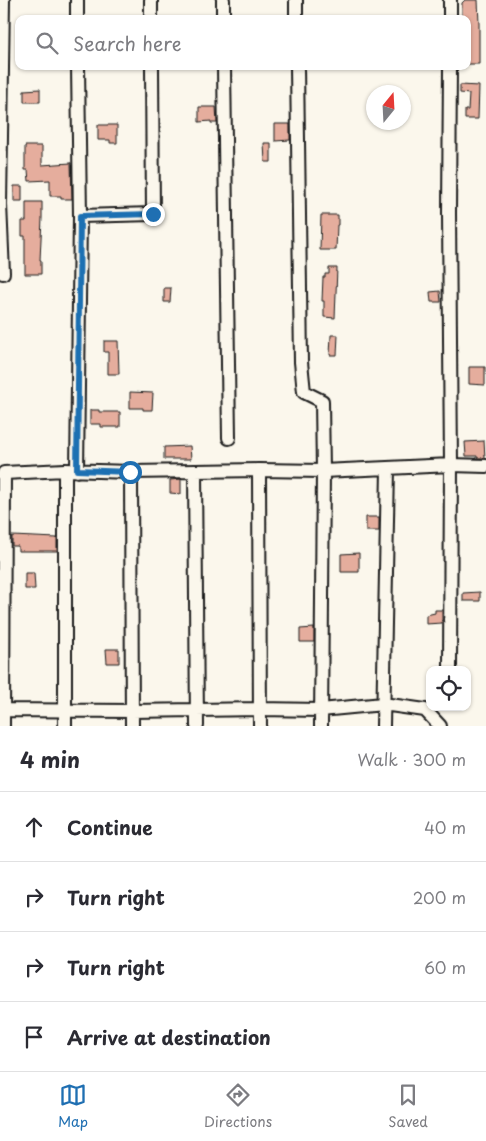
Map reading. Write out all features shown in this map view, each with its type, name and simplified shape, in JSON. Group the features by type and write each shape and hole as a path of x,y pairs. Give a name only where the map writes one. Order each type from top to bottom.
{"street":[{"path":"3,0 0,204 3,273"},
{"path":"77,0 77,15"},
{"path":"151,0 151,15"},
{"path":"223,0 223,15"},
{"path":"296,0 296,15"},
{"path":"450,0 450,15"},
{"path":"65,726 71,470 80,216 78,70"},
{"path":"80,216 153,214 152,70"},
{"path":"224,70 229,438"},
{"path":"297,70 301,362 304,392 322,401 321,726"},
{"path":"450,70 450,666"},
{"path":"3,726 1,710 4,473 71,470 130,472 323,471 486,466"},
{"path":"383,726 388,469"},
{"path":"259,470 260,726"},
{"path":"195,471 197,726"},
{"path":"130,472 132,726"},
{"path":"1,710 322,710 383,704 425,710 440,726"}],"building":[{"path":"465,0 478,0 479,64 471,64 471,15 462,15 462,3"},
{"path":"460,85 479,86 478,119 465,119 465,110 468,110 469,94 460,93"},
{"path":"40,89 40,102 24,102 24,90"},
{"path":"199,107 216,107 217,123 211,123 211,121 199,122"},
{"path":"275,124 290,124 290,140 275,141"},
{"path":"98,125 117,125 117,143 110,143 110,140 98,140"},
{"path":"264,143 271,143 271,162 265,162"},
{"path":"25,146 42,146 42,165 71,163 72,199 50,196 50,180 29,181 28,170 25,170"},
{"path":"14,186 22,186 22,201 14,201"},
{"path":"26,202 42,202 41,274 25,274 25,236 22,236 22,221 26,221"},
{"path":"321,215 338,215 336,250 320,250"},
{"path":"329,268 337,268 335,318 324,317 324,301 322,301 323,277 325,277 325,274 329,274"},
{"path":"164,288 171,288 170,302 164,302"},
{"path":"440,291 441,302 431,302 430,292"},
{"path":"331,335 338,335 337,355 330,355"},
{"path":"104,341 118,341 119,374 108,374 108,352 104,352"},
{"path":"469,367 485,367 485,385 469,384"},
{"path":"130,392 153,393 152,410 130,408"},
{"path":"90,410 120,412 120,427 101,427 101,424 90,424"},
{"path":"484,441 485,458 466,456 465,442"},
{"path":"190,446 191,459 164,459 164,447"},
{"path":"181,479 181,494 170,493 170,480"},
{"path":"366,517 379,517 379,531 366,531"},
{"path":"12,536 57,538 57,551 18,551 18,546 12,546"},
{"path":"359,553 359,572 341,572 341,554"},
{"path":"25,573 34,573 35,589 25,589"},
{"path":"480,592 480,601 463,601 463,593"},
{"path":"435,610 442,610 442,623 426,624 426,615 435,613"},
{"path":"314,628 314,642 300,642 300,629"},
{"path":"106,649 119,649 119,663 107,663"}],"route":[{"path":"130,472 77,470 80,216 153,214"}]}
